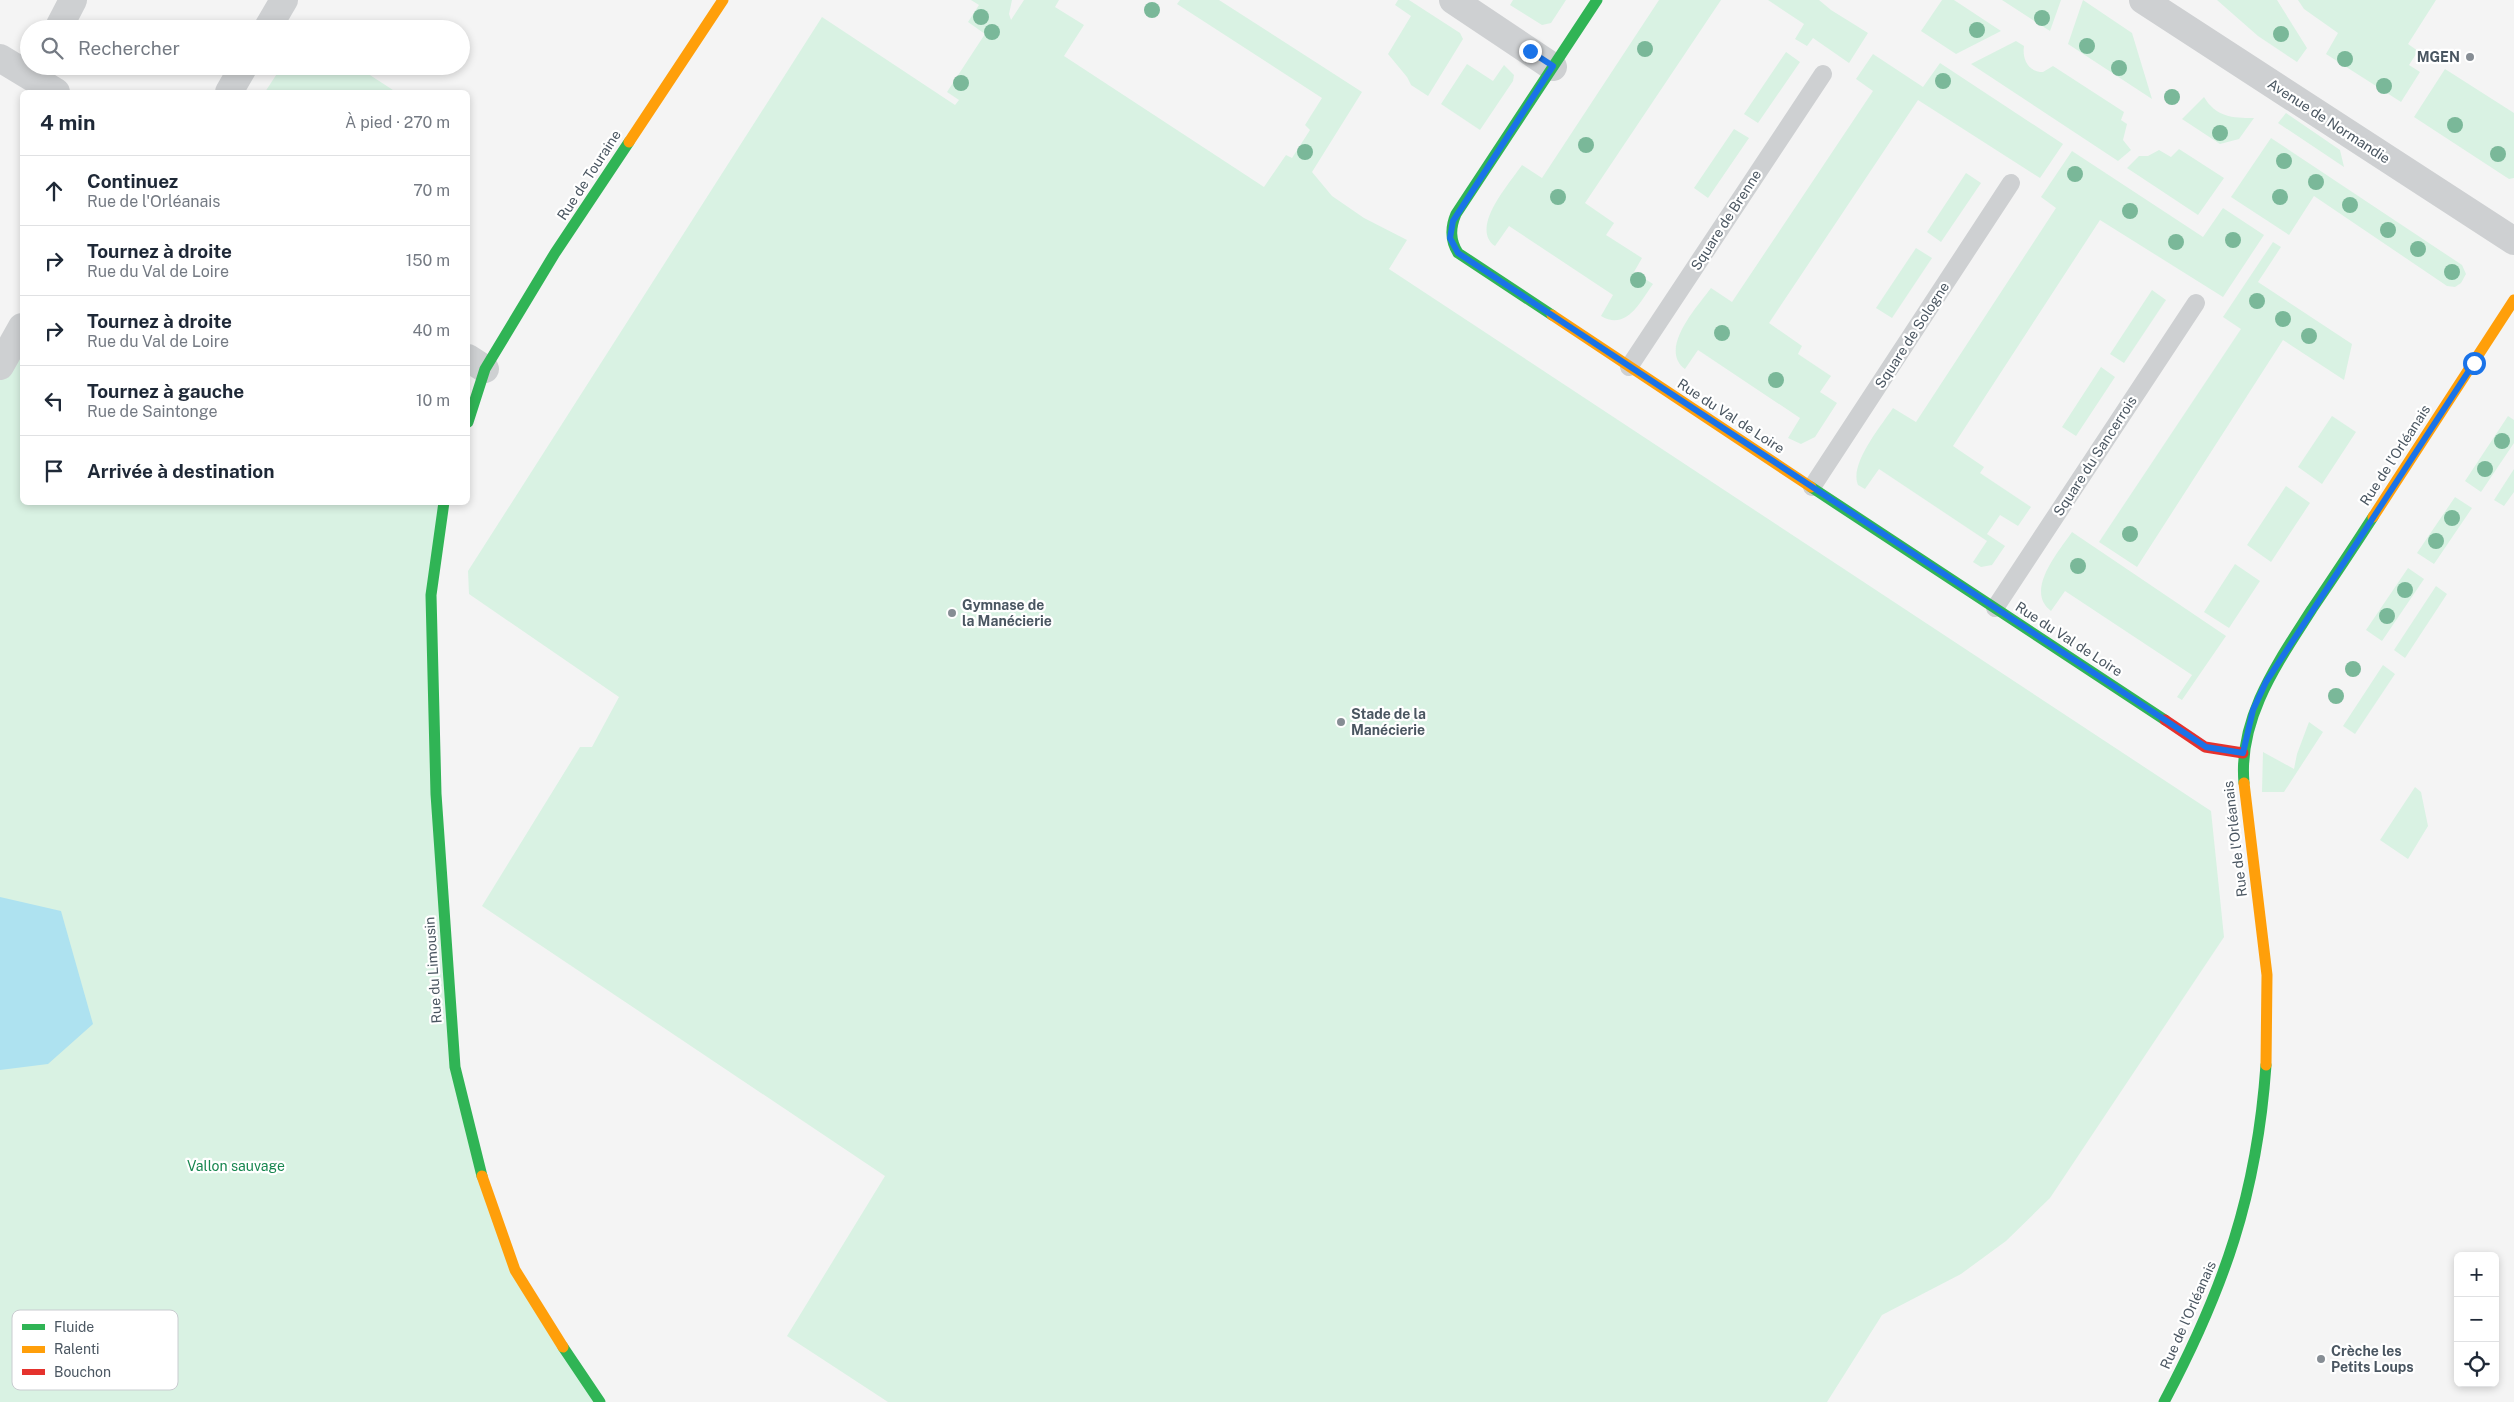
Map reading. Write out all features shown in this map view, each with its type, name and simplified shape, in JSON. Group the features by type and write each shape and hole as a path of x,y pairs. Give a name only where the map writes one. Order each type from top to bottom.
{"street":[{"path":"63,20 73,0"},
{"path":"272,20 284,0"},
{"name":"Rue de Touraine","path":"476,364 555,253 723,0"},
{"path":"1452,0 1553,66"},
{"name":"Rue du Val de Loire","path":"1597,0 1456,214 1450,238 1454,247 1464,258 2206,747 2243,753"},
{"name":"Avenue de Normandie","path":"2144,0 2514,241"},
{"path":"0,58 20,66"},
{"path":"39,75 54,90"},
{"path":"230,90 239,75"},
{"name":"Rue de l'Orléanais","path":"2164,1402 2210,1310 2241,1223 2253,1171 2264,1085 2266,972 2245,811 2243,753 2253,710 2266,682 2514,300"},
{"path":"0,366 20,330"},
{"path":"470,408 476,364"},
{"name":"Rue du Limousin","path":"444,505 431,595 432,668 436,794 455,1066 482,1176 515,1270 600,1402"}],"lane":[{"name":"Square de Brenne","path":"1629,366 1823,74"},
{"name":"Square de Sologne","path":"1812,487 2011,183"},
{"name":"Square du Sancerrois","path":"1995,608 2196,303"}],"green space":[{"name":"Stade de la Manécierie","path":"971,0 1012,0 1009,14 1011,20 1024,0 1059,0 1055,7 1084,25 1064,56 1264,187 1286,155 1292,158 1310,130 1305,125 1322,98 1177,4 1180,0 1219,0 1362,92 1312,172 1332,196 1364,218 1407,240 1389,269 2211,811 2224,937 2050,1198 2006,1241 1961,1274 1882,1315 1827,1402 888,1402 787,1336 885,1176 482,906 580,747 592,747 619,697 469,594 468,571 822,17 955,105 959,100 947,92 985,34 968,22 979,5"},
{"path":"1398,0 1409,0 1460,33 1463,39 1428,96 1411,85 1407,77 1388,54 1411,16 1395,5"},
{"path":"1513,0 1566,0 1551,23 1542,25 1510,5"},
{"path":"1659,0 1721,0 1585,203 1614,223 1606,235 1642,258 1634,272 1653,284 1632,312 1618,320 1610,320 1601,316 1613,295 1509,226 1495,246 1488,238 1487,228 1494,206 1522,165 1542,178"},
{"path":"1768,0 1819,0 1831,10 1868,33 1849,63 1813,38 1807,46 1795,39 1804,24"},
{"path":"1942,0 1954,0 2001,31 1956,54 1921,31"},
{"path":"2002,0 2061,0 2050,31"},
{"path":"2083,0 2132,33 2152,99 2068,44"},
{"path":"2217,0 2277,0 2307,48 2297,62 2258,36"},
{"path":"2298,0 2436,0 2408,44 2418,51 2409,65 2420,72 2401,102 2326,54 2338,33 2304,9"},
{"path":"2016,41 2024,46 2025,60 2033,70 2043,72 2053,66 2124,112 2121,120 2127,124 2123,140 2131,150 2118,161 1971,64"},
{"path":"1786,52 1800,62 1758,123 1744,114"},
{"path":"1873,54 1923,87 1940,63 2063,144 2040,178 1918,100 1769,323 1802,346 1798,354 1831,376 1820,392 1837,403 1815,437 1801,444 1788,438 1800,418 1698,350 1685,369 1678,361 1676,351 1678,340 1683,328 1711,288 1732,302 1873,91 1856,79"},
{"path":"1467,64 1493,81 1504,65 1514,75 1513,81 1480,130 1441,104"},
{"path":"2445,69 2514,113 2514,178 2509,179 2414,117"},
{"path":"276,75 370,75 393,90 266,90"},
{"path":"2204,97 2214,109 2225,115 2239,118 2254,118 2239,139 2220,144 2182,119"},
{"path":"2286,113 2340,150 2344,167 2278,123"},
{"path":"1734,129 1749,138 1708,198 1694,188"},
{"path":"2271,138 2462,265 2466,274 2461,283 2455,287 2447,286 2314,196 2289,235 2231,197"},
{"path":"2179,149 2224,178 2198,215 2127,168 2139,156 2148,156 2159,150 2171,157"},
{"path":"2072,151 2203,237 2223,208 2264,235 2223,297 2100,220 1953,446 1984,467 1980,473 2031,507 2018,526 2000,515 1987,534 2005,546 1992,565 1981,567 1973,562 1987,541 1879,469 1865,489 1858,485 1856,476 1862,456 1893,408 1916,422 2056,208 2041,197"},
{"path":"1966,173 1981,183 1941,242 1927,232"},
{"path":"2273,242 2281,247 2258,282 2352,344 2344,380 2283,340 2137,567 2099,542 2241,329 2223,317"},
{"path":"1916,248 1932,258 1892,318 1876,308"},
{"path":"2152,290 2166,300 2124,363 2110,354"},
{"name":"Vallon sauvage","path":"20,331 20,505 444,505 431,595 455,1067 515,1270 600,1402 0,1402 0,367"},
{"path":"2101,367 2115,377 2076,436 2062,427"},
{"path":"2332,416 2356,432 2322,484 2298,467"},
{"path":"2508,416 2514,420 2514,443 2481,492 2465,481"},
{"path":"2514,469 2514,492 2504,506 2494,500"},
{"path":"2286,486 2310,503 2271,562 2247,545"},
{"path":"2455,497 2472,508 2434,564 2417,553"},
{"path":"2072,532 2226,636 2182,700 2177,697 2192,675 2065,591 2051,611 2044,603 2041,593 2046,571"},
{"path":"2235,564 2260,581 2229,628 2204,612"},
{"path":"2408,568 2424,579 2382,641 2366,630"},
{"path":"2436,586 2447,594 2405,658 2394,650"},
{"path":"2383,665 2395,674 2355,734 2343,726"},
{"path":"2309,722 2323,732 2284,792 2262,792 2263,752 2294,769 2297,754"},
{"path":"2415,787 2421,792 2428,826 2408,859 2380,840"}],"water":[{"path":"0,897 61,911 93,1024 48,1064 0,1070"}],"traffic: fast":[{"path":"1552,315 1458,253 1453,243 1452,229 1456,214 1597,0"},
{"path":"470,416 485,369 555,253 629,142"},
{"path":"1811,487 2165,720"},
{"path":"444,505 431,595 436,794 455,1067 482,1176"},
{"path":"2244,783 2247,735 2263,691 2312,609 2373,517"},
{"path":"2164,1402 2204,1320 2234,1240 2246,1199 2255,1156 2266,1065"},
{"path":"563,1347 600,1402"}],"traffic: slow":[{"path":"629,142 723,0"},
{"path":"2373,517 2514,300"},
{"path":"1552,315 1811,487"},
{"path":"2244,783 2267,975 2266,1065"},
{"path":"482,1176 515,1270 563,1347"}],"traffic: jam":[{"path":"2165,720 2205,747 2243,753"}],"place":[{"name":"MGEN","path":"2470,57"},
{"name":"Gymnase de la Manécierie","path":"952,613"},
{"name":"Stade de la Manécierie","path":"1341,722"},
{"name":"Crèche les Petits Loups","path":"2321,1359"}],"route":[{"path":"1530,51 1553,66 1456,214 1450,238 1458,253 2206,747 2243,753 2253,710 2266,682 2321,594 2474,363"}]}
